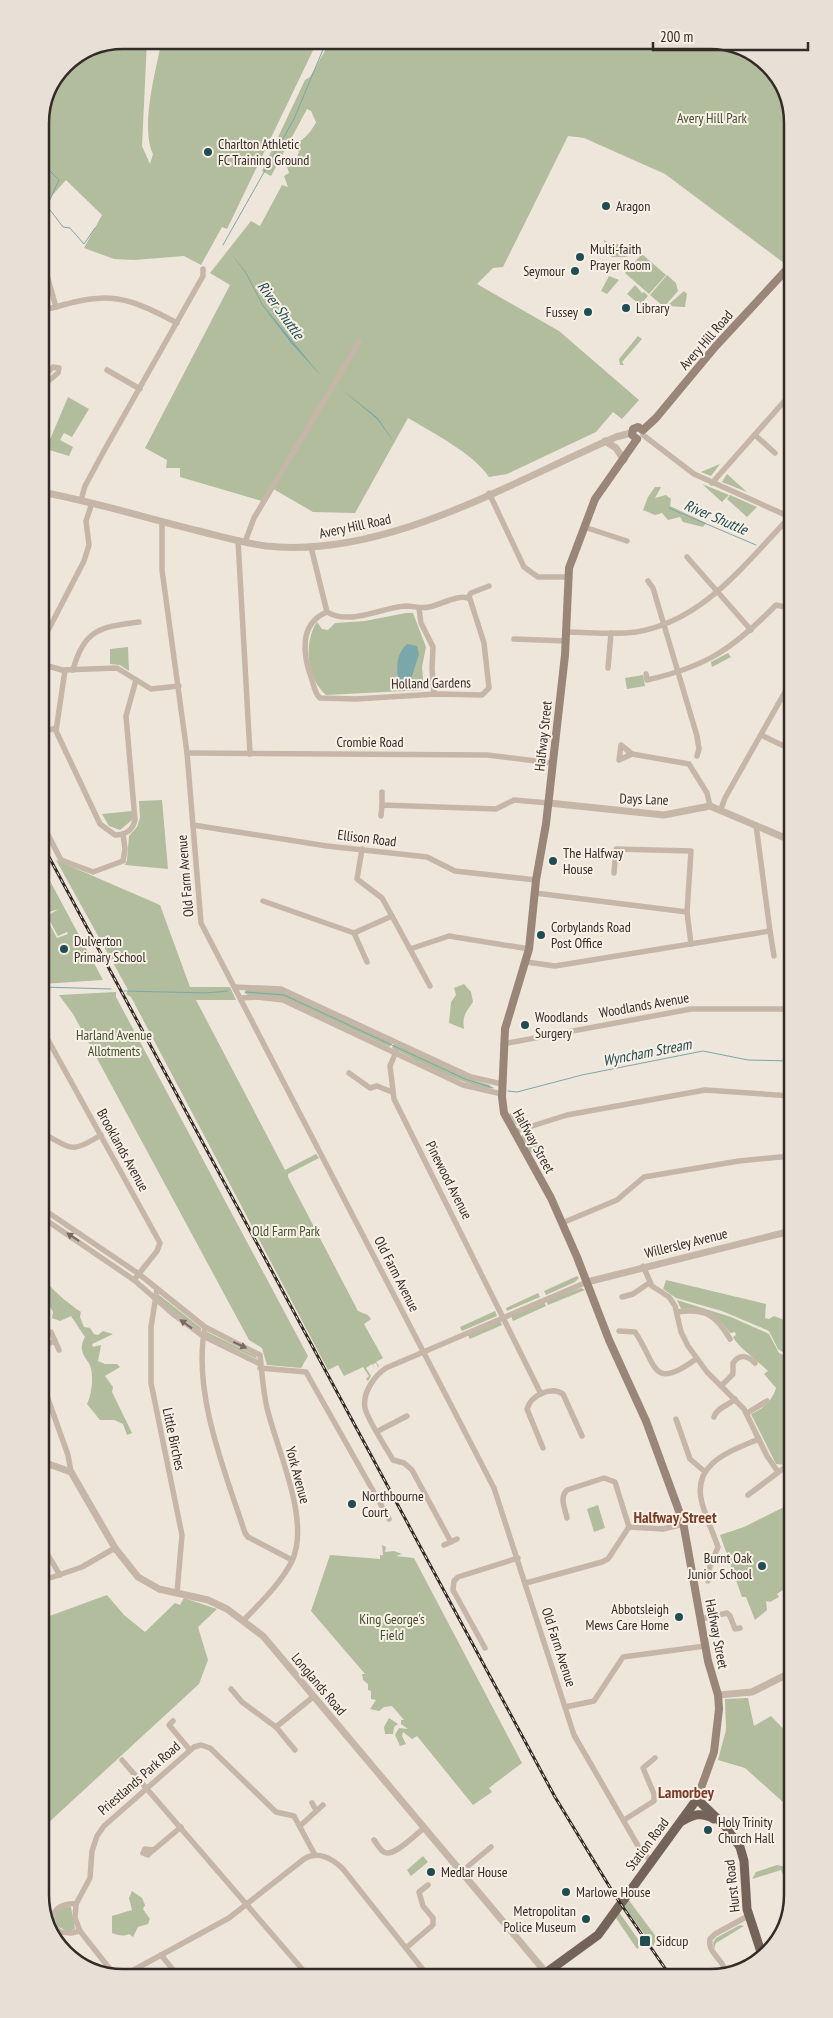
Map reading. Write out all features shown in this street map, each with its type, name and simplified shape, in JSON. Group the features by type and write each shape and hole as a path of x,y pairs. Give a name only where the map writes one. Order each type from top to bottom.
{"main road":[{"name":"Avery Hill Road","path":"641,435 715,347 784,272"},
{"path":"632,433 634,438 641,435"},
{"name":"Halfway Street","path":"641,435 600,491 569,568 566,641 549,803 536,880 526,962 509,1012 503,1044 502,1094 503,1109 513,1132 562,1223 609,1340 644,1415 684,1524 705,1646 718,1695 718,1731 713,1757"},
{"name":"Station Road","path":"553,1969 598,1935 697,1799 713,1757"},
{"name":"Hurst Road","path":"697,1799 723,1824 742,1851 748,1916 760,1950"},
{"path":"681,1822 696,1814 706,1814 723,1824"}],"street":[{"path":"81,500 85,486 203,276 203,269"},
{"path":"49,282 56,307"},
{"path":"49,309 77,300 112,298 143,305 177,323"},
{"path":"250,754 242,541 359,342"},
{"path":"107,370 140,389"},
{"path":"712,483 784,402"},
{"name":"Avery Hill Road","path":"49,494 81,500 242,541 276,547 311,547 359,540 426,520 605,441 632,433"},
{"path":"641,435 685,468 712,483 784,514"},
{"path":"755,435 775,453"},
{"path":"605,441 616,448 624,460"},
{"path":"489,493 524,567 531,574 538,577 568,577"},
{"path":"49,629 84,561 89,545 86,520 92,503"},
{"name":"Old Farm Avenue","path":"162,522 162,570 187,754 200,918 494,1488 578,1743 642,1850 651,1861"},
{"path":"566,632 636,632 664,625 684,617 717,592 784,523"},
{"path":"584,527 626,541"},
{"path":"311,547 327,612 333,616 347,617 405,606 419,608 463,597 468,598 471,593 489,586"},
{"path":"687,558 751,630"},
{"path":"648,581 664,625 697,736 699,749 697,756"},
{"name":"Holland Gardens","path":"327,612 318,616 305,637 306,665 320,698 356,699 434,694 482,695 489,688 483,638 472,602 468,598"},
{"path":"647,680 679,673 712,658 751,630 776,605 784,607"},
{"path":"419,608 421,623 434,647 432,669 434,694"},
{"path":"73,670 78,657 96,631 106,627 139,622"},
{"path":"608,668 611,633"},
{"path":"514,639 566,641"},
{"path":"49,666 65,670 117,668 151,689 179,685"},
{"path":"65,670 63,692 55,728 100,824 112,834 123,834 132,827 136,820 126,716 136,680"},
{"path":"721,809 725,798 784,694"},
{"path":"49,731 55,728"},
{"path":"761,735 784,746"},
{"name":"Crombie Road","path":"187,754 487,755 552,763"},
{"path":"632,754 689,764 707,793 710,806"},
{"path":"381,816 382,792"},
{"path":"382,805 496,809 514,800 549,803"},
{"name":"Days Lane","path":"549,803 664,815 710,806 721,809 784,837"},
{"name":"Ellison Road","path":"193,825 427,858 436,860 455,871 536,880"},
{"path":"756,825 774,956"},
{"path":"49,837 61,860 92,872 121,863 125,849 123,834"},
{"path":"362,849 357,879 382,898 430,986"},
{"path":"614,873 616,849 649,852 690,849 692,854 687,912 691,944"},
{"path":"535,893 687,912"},
{"path":"263,900 354,933 392,916"},
{"path":"526,962 555,966 770,931"},
{"path":"354,933 367,962"},
{"path":"410,948 449,936 528,949"},
{"path":"235,987 281,989 477,1079 502,1084"},
{"path":"241,998 280,999 463,1085 502,1094"},
{"name":"Woodlands Avenue","path":"503,1044 684,1010 784,1009"},
{"name":"Brooklands Avenue","path":"49,1042 160,1243 157,1251 134,1280"},
{"name":"Pinewood Avenue","path":"396,1052 390,1066 392,1092 542,1394"},
{"path":"349,1073 370,1088"},
{"path":"366,1093 370,1088 378,1086 392,1092"},
{"path":"513,1132 567,1115 705,1090 784,1096"},
{"path":"49,1136 70,1147 80,1148 101,1136"},
{"path":"562,1223 617,1200 644,1177 739,1161 784,1157"},
{"path":"49,1213 139,1274 205,1327 202,1355 205,1392 221,1461 245,1533 248,1537 292,1560"},
{"path":"49,1222 134,1280 203,1336 260,1366 306,1372 389,1519"},
{"name":"Willersley Avenue","path":"587,1282 643,1266 784,1233"},
{"path":"643,1266 649,1283 669,1297 677,1312 684,1340 696,1359 747,1413 778,1472"},
{"path":"451,1542 412,1470 404,1463 393,1460 365,1406 373,1380 386,1368 423,1351 587,1282"},
{"path":"622,1297 633,1294 649,1283"},
{"name":"Little Birches","path":"157,1289 154,1298 151,1327 151,1383 182,1534 177,1593"},
{"path":"677,1312 689,1311 707,1314 721,1325 730,1339"},
{"name":"York Avenue","path":"205,1327 260,1355 267,1407 295,1506 298,1537 292,1560 283,1576 244,1620"},
{"path":"619,1331 632,1331 637,1335 652,1365 662,1373 675,1374 696,1359"},
{"path":"51,1332 59,1350"},
{"path":"49,1344 55,1341"},
{"path":"721,1386 733,1374 733,1363 739,1357 746,1357 755,1363"},
{"path":"543,1448 528,1409 532,1400 542,1394 553,1391 563,1394 582,1436"},
{"path":"714,1417 719,1409 730,1405 735,1399"},
{"path":"747,1413 767,1401"},
{"path":"49,1402 68,1455 71,1472 49,1464"},
{"path":"378,1431 407,1416"},
{"path":"676,1419 690,1459 694,1465 704,1471"},
{"path":"708,1581 708,1571 718,1547 700,1495 704,1471 719,1457 759,1439"},
{"path":"748,1495 784,1468"},
{"name":"Longlands Road","path":"71,1472 115,1548 138,1577 159,1589 208,1600 244,1620 263,1636 542,1969"},
{"path":"567,1518 562,1494 567,1490 610,1479 615,1482 629,1527"},
{"path":"629,1527 663,1530 684,1524"},
{"path":"526,1583 608,1559 629,1527"},
{"path":"444,1545 457,1539"},
{"path":"49,1578 82,1567 115,1548"},
{"path":"49,1557 60,1574"},
{"path":"485,1648 453,1590 453,1585 458,1577 518,1558"},
{"path":"701,1572 708,1571"},
{"path":"701,1619 727,1613 735,1629 740,1628"},
{"path":"565,1707 594,1701 623,1657 705,1646"},
{"path":"718,1695 752,1692 784,1676"},
{"path":"231,1689 242,1702 276,1727 295,1750"},
{"path":"276,1727 313,1697"},
{"path":"173,1720 169,1724 190,1750"},
{"name":"Priestlands Park Road","path":"76,1904 90,1878 90,1857 97,1836 110,1820 190,1750 201,1745 210,1748 276,1812 294,1816 316,1855"},
{"path":"624,1820 654,1801 654,1794 643,1768 655,1758"},
{"path":"122,1760 303,1969"},
{"path":"312,1802 316,1810"},
{"path":"300,1826 322,1805"},
{"path":"154,1850 181,1827"},
{"path":"374,1840 383,1852 388,1854 395,1852 424,1828"},
{"path":"461,1872 491,1847"},
{"path":"135,1969 225,1920 248,1905 304,1859 316,1855 337,1863 422,1969"},
{"path":"406,1948 433,1925 433,1918 422,1906 419,1892 428,1885"},
{"path":"52,1917 57,1908 62,1905 76,1904 75,1918 80,1931 110,1968"},
{"path":"724,1968 710,1949 710,1939 715,1934 748,1916"},
{"path":"56,1927 60,1932 71,1933 80,1931"},
{"path":"161,1955 172,1969"}],"green space":[{"name":"Charlton Athletic FC Training Ground","path":"147,49 142,146 150,164 153,154 149,143 148,129 150,98 160,49 314,49 227,229 222,227 201,265 184,256 134,260 114,259 84,248 102,215 66,180 49,199 49,117 51,103 56,90 64,78 81,61 94,54 108,50"},
{"name":"Avery Hill Park","path":"326,49 716,49 739,54 755,64 772,81 777,90 784,113 784,263 665,174 584,138 568,136 503,267 493,268 477,284 559,331 639,400 622,419 613,412 596,432 507,474 489,477 482,468 463,452 408,418 355,513 313,512 270,487 262,501 180,477 180,468 166,468 167,460 145,448 230,285 210,273 251,221 260,226 282,185 288,187 284,176 289,173 287,167 296,159 299,152 292,144 303,139 316,122 311,111 307,109 271,176 262,171 305,80 310,77"},
{"path":"604,240 613,246 618,244 631,248 633,253 626,257 612,257 604,248"},
{"path":"642,254 666,275 649,294 625,273"},
{"path":"667,275 676,283 678,291 664,307 650,295"},
{"path":"609,276 619,280 607,294 601,291"},
{"path":"635,285 642,293 644,292 648,296 640,305 627,294"},
{"path":"684,291 687,294 685,307 667,306"},
{"path":"638,336 642,339 622,362 624,365 620,365 619,359"},
{"path":"68,397 89,409 72,437 64,433 60,440 73,447 69,456 49,450 49,442"},
{"path":"720,464 711,476 701,472"},
{"path":"727,474 747,492 722,482"},
{"path":"702,484 729,495 722,502"},
{"path":"655,487 661,487 655,498 666,495 671,499 670,506 706,523 703,527 683,522 680,517 668,520 662,513 655,515 643,510 648,497"},
{"path":"730,495 757,507 747,517 727,499"},
{"path":"413,613 426,647 422,667 424,690 326,695 315,679 309,660 310,640 317,622 322,629 328,630 335,623 365,621"},
{"path":"128,647 129,671 120,665 110,664 110,649"},
{"path":"728,653 731,657 712,667 711,662"},
{"path":"643,675 645,686 627,689 625,678"},
{"path":"162,800 168,869 125,865 129,836 137,827 140,818 139,801"},
{"path":"132,811 132,820 120,830 109,826 102,814"},
{"name":"Old Farm Park","path":"56,860 160,905 190,987 230,987 236,1000 196,1000 285,1170 316,1154 319,1158 288,1174 288,1177 358,1311 368,1315 371,1319 364,1324 383,1358 376,1362 379,1366 376,1370 378,1367 376,1363 373,1364 374,1367 372,1364 366,1368 371,1376 368,1381 366,1379 369,1376 363,1367 344,1376 338,1365 328,1370 131,997 126,994 127,988"},
{"name":"Dulverton Primary School","path":"49,879 103,980 49,984 49,923 57,938 68,934 67,932 58,936 49,920 49,915 59,909 49,912 49,886 51,885"},
{"path":"464,984 471,992 473,1002 464,1017 464,1029 449,1023 451,1002 456,995 454,988"},
{"path":"246,990 277,990 393,1043 389,1047 284,998 248,995 245,993"},
{"name":"Harland Avenue Allotments","path":"116,992 116,997 308,1356 301,1368 267,1365 262,1348 249,1340 73,1014 59,995"},
{"path":"394,1043 476,1081 490,1085 491,1089 440,1072 392,1048"},
{"path":"519,1110 523,1123 516,1125 509,1114"},
{"path":"530,1131 535,1145 541,1144 531,1153 521,1136"},
{"path":"577,1276 579,1278 575,1282 546,1295 544,1291"},
{"path":"666,1280 766,1304 765,1318 769,1319 774,1316 784,1320 784,1353 778,1349 769,1331 722,1311 676,1298 663,1289"},
{"path":"49,1285 63,1299 81,1312 80,1317 84,1327 90,1328 94,1334 98,1335 103,1331 113,1334 92,1344 93,1347 101,1345 98,1361 105,1364 117,1364 120,1367 105,1376 113,1387 112,1392 132,1433 127,1435 123,1424 114,1420 100,1420 87,1404 91,1389 92,1371 82,1350 85,1337 71,1316 60,1321 52,1318 53,1312 49,1305"},
{"path":"581,1288 585,1290 548,1305 546,1301"},
{"path":"538,1293 540,1297 507,1311 506,1308"},
{"path":"159,1295 201,1328 201,1331 177,1315 157,1298"},
{"path":"677,1300 731,1317 769,1334 779,1353 784,1355 784,1465 776,1464 751,1414 767,1404 776,1388 764,1374 768,1371 736,1341 733,1337 736,1335 735,1332 730,1333 715,1316 703,1310 681,1309"},
{"path":"544,1302 546,1306 513,1321 511,1316"},
{"path":"495,1311 497,1316 462,1331 460,1327"},
{"path":"500,1321 502,1325 470,1339 468,1335"},
{"path":"207,1332 256,1356 257,1359 206,1335"},
{"path":"598,1505 605,1528 594,1532 587,1509"},
{"name":"Burnt Oak Junior School","path":"784,1507 784,1589 777,1594 779,1597 770,1602 766,1601 767,1610 755,1620 746,1597 742,1597 720,1535 744,1527"},
{"name":"King George's Field","path":"382,1545 386,1547 385,1552 394,1551 402,1554 396,1556 414,1558 522,1763 489,1788 492,1792 473,1805 417,1736 412,1739 403,1732 402,1736 406,1744 400,1746 395,1735 399,1728 408,1729 401,1724 401,1720 404,1720 392,1706 384,1707 379,1711 370,1709 376,1700 371,1699 371,1691 368,1690 368,1684 363,1680 362,1674 365,1674 311,1611 330,1555 380,1559 380,1555 383,1555"},
{"path":"107,1595 124,1615 145,1632 175,1603 180,1605 184,1598 217,1609 198,1627 208,1660 199,1684 49,1822 49,1616"},
{"path":"748,1698 754,1726 771,1716 784,1730 784,1803 745,1768 718,1760 726,1730 725,1699"},
{"path":"389,1718 398,1724 394,1727 393,1734 385,1734 384,1727"},
{"path":"423,1856 428,1862 411,1876 407,1870"},
{"path":"777,1865 784,1866 784,1877 781,1870 752,1879 756,1872"},
{"path":"132,1891 142,1898 145,1905 143,1909 150,1919 148,1924 138,1927 133,1937 129,1934 123,1936 112,1933 112,1916 132,1910 129,1898"},
{"path":"628,1899 657,1938 653,1946 624,1906"},
{"path":"71,1907 75,1929 67,1931 57,1926 54,1915 58,1910"},
{"path":"619,1912 642,1945 637,1949 616,1918"},
{"path":"740,1925 744,1926 716,1943 714,1949 713,1943 716,1938"}],"water":[{"path":"229,251 246,272 263,305 322,377 291,343 262,305 245,272"},
{"path":"340,388 378,418 396,445 377,419"},
{"path":"407,644 417,646 419,654 411,679 404,682 398,678 397,664 401,651"}],"waterway":[{"path":"223,245 294,119 323,49"},
{"name":"River Shuttle","path":"49,170 59,180 49,202"},
{"name":"River Shuttle","path":"49,209 63,227 70,228 84,244 95,228"},
{"name":"River Shuttle","path":"669,508 756,545"},
{"name":"Wyncham Stream","path":"49,987 111,989"},
{"name":"Wyncham Stream","path":"124,991 206,993 228,991"},
{"name":"Wyncham Stream","path":"245,992 284,995 465,1079 493,1088"},
{"name":"Wyncham Stream","path":"508,1091 517,1092 582,1075 703,1051 748,1060 784,1061"}],"railway":[{"path":"49,857 555,1797 614,1894 666,1969"}],"place":[{"name":"Charlton Athletic FC Training Ground","path":"208,152"},
{"name":"Aragon","path":"606,206"},
{"name":"Multi-faith Prayer Room","path":"580,257"},
{"name":"Seymour","path":"575,271"},
{"name":"Library","path":"626,308"},
{"name":"Fussey","path":"588,312"},
{"name":"The Halfway House","path":"553,861"},
{"name":"Corbylands Road Post Office","path":"541,935"},
{"name":"Dulverton Primary School","path":"64,949"},
{"name":"Woodlands Surgery","path":"525,1025"},
{"name":"Northbourne Court","path":"352,1504"},
{"name":"Burnt Oak Junior School","path":"762,1566"},
{"name":"Abbotsleigh Mews Care Home","path":"679,1617"},
{"name":"Holy Trinity Church Hall","path":"708,1830"},
{"name":"Medlar House","path":"431,1872"},
{"name":"Marlowe House","path":"566,1892"},
{"name":"Metropolitan Police Museum","path":"586,1919"},
{"name":"Sidcup","path":"645,1941"}],"district":[{"name":"Halfway Street","path":"675,1517"},
{"name":"Lamorbey","path":"686,1792"}]}
